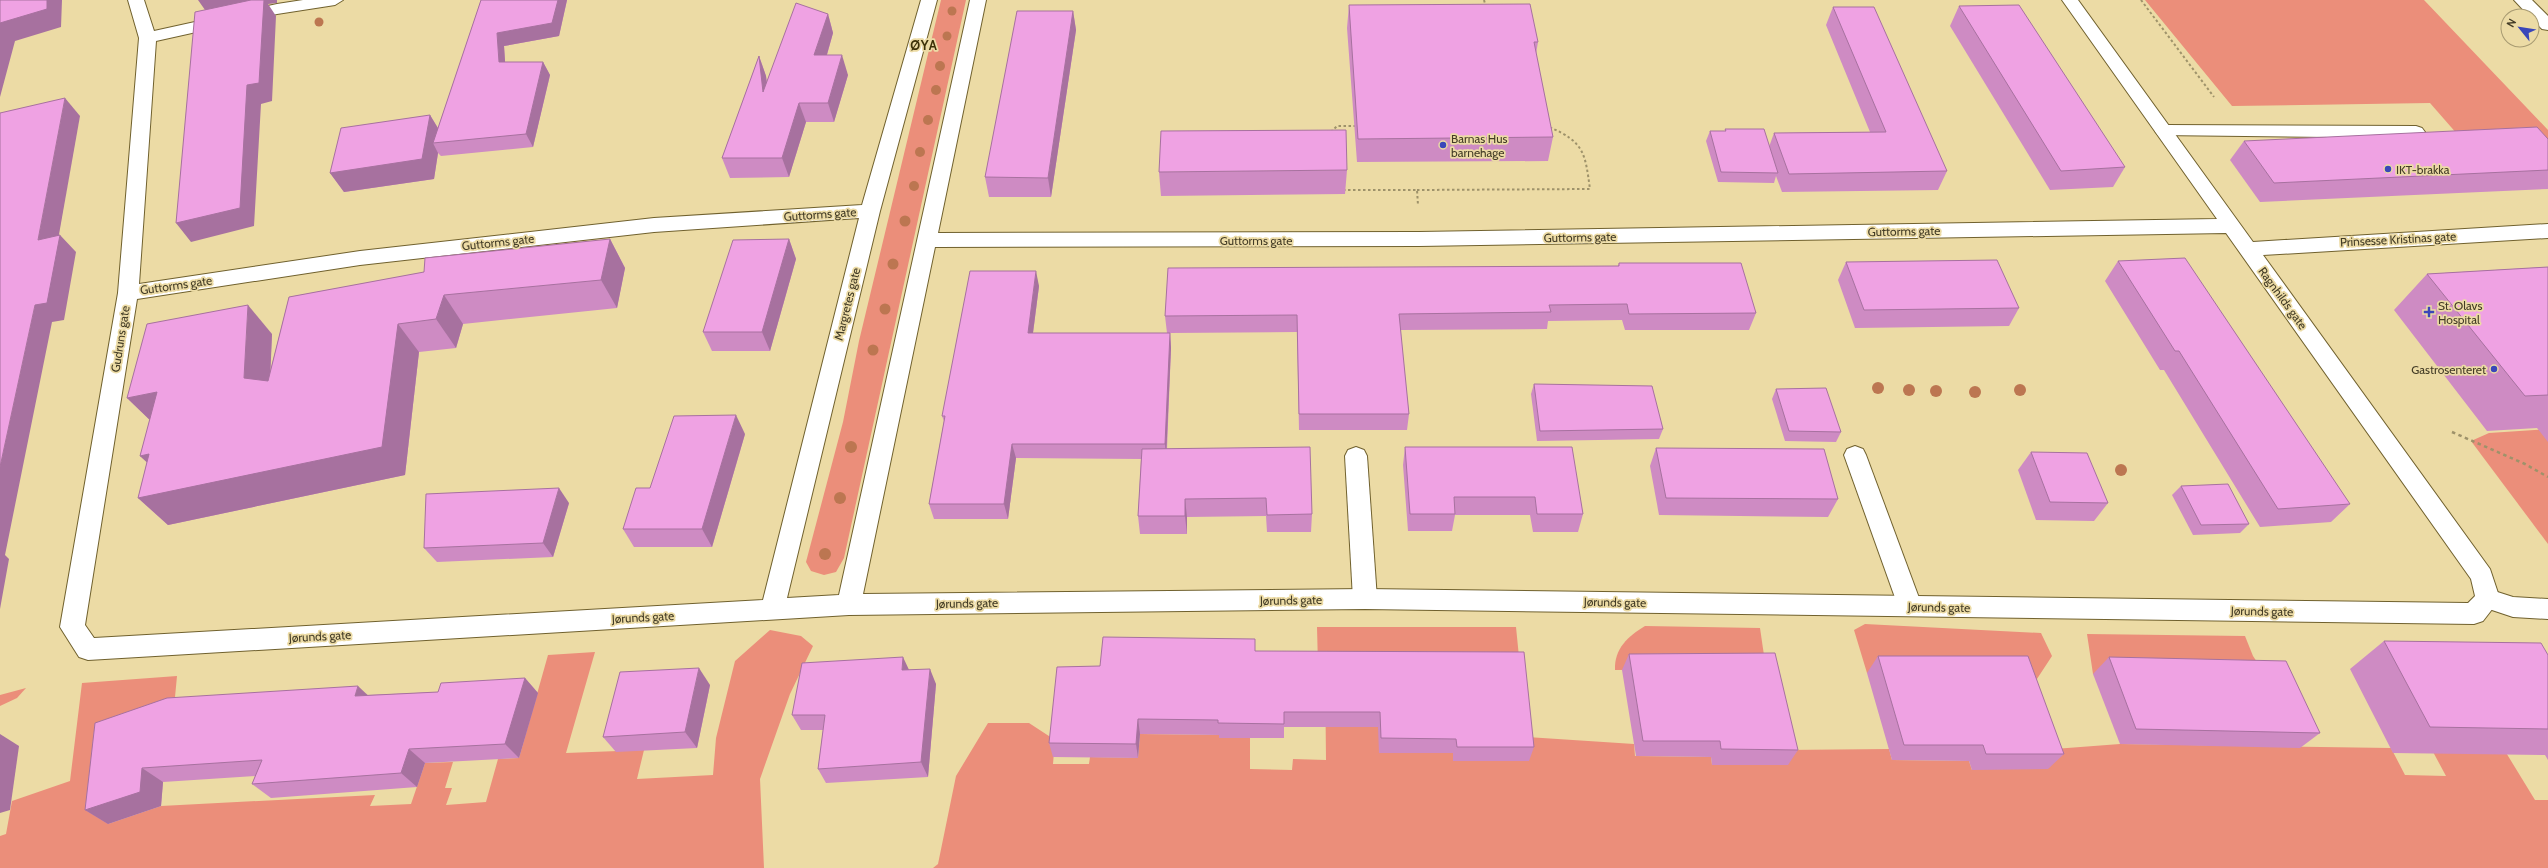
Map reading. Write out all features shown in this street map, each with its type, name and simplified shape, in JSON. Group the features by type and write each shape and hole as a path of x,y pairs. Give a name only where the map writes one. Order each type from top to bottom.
{"street":[{"name":"Gudruns gate","path":"88,649 72,627 128,292 148,38 136,0"},
{"path":"148,38 277,9 335,0"},
{"name":"Margretes gate","path":"772,610 870,211 929,0"},
{"path":"849,604 978,0"},
{"name":"Ragnhilds gate","path":"2070,0 2482,576 2488,599"},
{"path":"2522,0 2548,26"},
{"path":"2164,131 2416,132"},
{"name":"Guttorms gate","path":"128,292 360,258 654,224 870,211"},
{"name":"Guttorms gate","path":"927,240 1419,239 2232,226"},
{"name":"Prinsesse Kristinas gate","path":"2248,249 2548,232"},
{"path":"1855,455 1910,606"},
{"path":"1356,456 1365,599"},
{"name":"Jørunds gate","path":"88,649 772,610 849,604 1365,599 2474,614 2488,599"},
{"path":"2488,599 2513,607 2548,609"}],"path":[{"path":"1484,0 1486,8"},
{"path":"2141,0 2240,132"},
{"path":"1340,190 1590,189 1585,153 1564,133 1544,125"},
{"path":"1331,138 1331,130 1337,126 1361,126"},
{"path":"1417,190 1419,239"},
{"path":"2452,432 2526,464 2548,477"}],"shaded area":[{"path":"941,0 966,0 844,558 836,572 824,575 811,571 806,562 843,422 859,341"},
{"path":"2145,0 2424,0 2548,130 2548,142 2458,135 2430,103 2232,106"},
{"path":"2548,429 2548,544 2471,441 2489,433"},
{"path":"1865,624 2041,633 2052,656 2033,685 2014,673 1867,673 1854,630"},
{"path":"1645,626 1760,628 1766,669 1615,670 1615,662 1623,644 1633,634"},
{"path":"1317,627 1516,627 1520,667 1453,753 1453,761 1529,761 1527,737 1634,744 1635,756 1711,757 1712,765 1784,750 1889,749 1892,760 1969,761 1972,770 2041,750 2120,744 2391,748 2405,775 2446,776 2432,750 2505,751 2535,800 2548,800 2548,868 933,868 938,864 956,776 988,723 1029,723 1055,740 1053,764 1089,764 1090,757 1138,758 1140,734 1219,735 1250,738 1250,769 1292,770 1293,759 1326,760 1325,666 1318,666"},
{"path":"770,630 801,636 813,646 790,694 760,779 764,868 0,868 0,836 6,834 12,801 70,781 82,683 177,676 173,718 108,824 161,806 375,795 370,806 411,804 425,763 453,762 445,788 452,788 446,805 486,802 498,759 519,758 548,655 595,652 566,753 644,750 637,779 713,775 716,738 735,661"},
{"path":"2087,634 2245,636 2253,656 2267,677 2093,674"},
{"path":"26,688 17,698 0,706 0,695"}],"building":[{"path":"0,0 47,0 47,9 0,23"},
{"path":"251,0 264,0 259,83 247,85 240,208 176,223 195,12"},
{"path":"481,0 558,0 552,23 497,33 499,62 543,62 526,134 433,143"},
{"path":"796,3 828,14 814,55 842,55 828,103 799,103 782,158 722,158 759,56 763,92"},
{"path":"1530,4 1538,42 1534,42 1553,137 1358,139 1349,5"},
{"path":"2019,5 2125,167 2061,171 1959,6"},
{"path":"1833,7 1874,7 1947,171 1789,174 1774,133 1886,132"},
{"path":"1017,11 1073,11 1048,178 985,177"},
{"path":"65,98 38,240 60,235 47,303 35,305 0,467 0,113"},
{"path":"430,115 422,159 330,173 341,128"},
{"path":"2537,127 2548,139 2548,170 2274,183 2244,141"},
{"path":"1725,129 1764,129 1778,173 1721,172 1710,131 1726,131"},
{"path":"1346,130 1347,170 1159,172 1161,131"},
{"path":"610,239 601,280 444,295 436,319 398,324 382,447 138,498 149,454 140,456 157,392 127,398 147,324 248,305 244,378 268,381 289,297 424,272 425,258"},
{"path":"789,239 762,332 703,332 733,240"},
{"path":"2185,258 2350,504 2278,509 2179,351 2175,351 2118,261"},
{"path":"1997,260 2019,308 1864,310 1846,262"},
{"path":"1619,263 1741,263 1756,313 1629,314 1627,304 1549,305 1551,312 1399,314 1409,414 1299,414 1297,315 1165,316 1168,268 1619,266"},
{"path":"2548,267 2548,395 2525,396 2427,274"},
{"path":"970,271 1036,271 1028,333 1170,333 1165,444 1012,444 1004,504 929,504 945,416 942,416"},
{"path":"1534,384 1652,386 1663,429 1540,431"},
{"path":"1826,388 1841,432 1789,431 1776,389"},
{"path":"736,415 702,529 623,529 636,488 650,488 674,416"},
{"path":"1310,447 1312,514 1267,515 1266,498 1185,499 1185,516 1138,516 1142,449"},
{"path":"1405,447 1572,447 1583,514 1537,514 1535,497 1454,497 1455,514 1410,514"},
{"path":"1656,448 1824,449 1838,499 1666,498"},
{"path":"2031,452 2087,453 2108,503 2050,502"},
{"path":"2228,484 2249,524 2201,525 2181,486"},
{"path":"559,488 543,543 424,548 426,494"},
{"path":"1103,637 1255,639 1255,651 1524,652 1534,747 1457,747 1456,739 1381,738 1380,712 1284,712 1284,724 1218,723 1218,720 1138,719 1136,744 1049,743 1057,667 1100,666"},
{"path":"2384,641 2541,643 2548,655 2548,729 2430,727"},
{"path":"1775,653 1798,750 1721,749 1720,741 1643,741 1629,654"},
{"path":"1878,656 2028,656 2064,754 1986,754 1983,745 1904,745"},
{"path":"903,657 902,670 930,669 921,762 818,769 825,715 792,715 802,663"},
{"path":"2109,657 2286,661 2320,733 2136,729"},
{"path":"699,668 685,732 603,737 620,672"},
{"path":"525,678 505,744 409,749 401,773 252,784 262,760 142,768 140,792 85,810 95,723 167,698 358,686 355,696 438,692 441,683"}],"place":[{"name":"Barnas Hus barnehage","path":"1443,145"},
{"name":"IKT-brakka","path":"2388,169"},
{"name":"St. Olavs Hospital","path":"2429,312"},
{"name":"Gastrosenteret","path":"2494,369"}],"district":[{"name":"ØYA","path":"924,45"}]}
